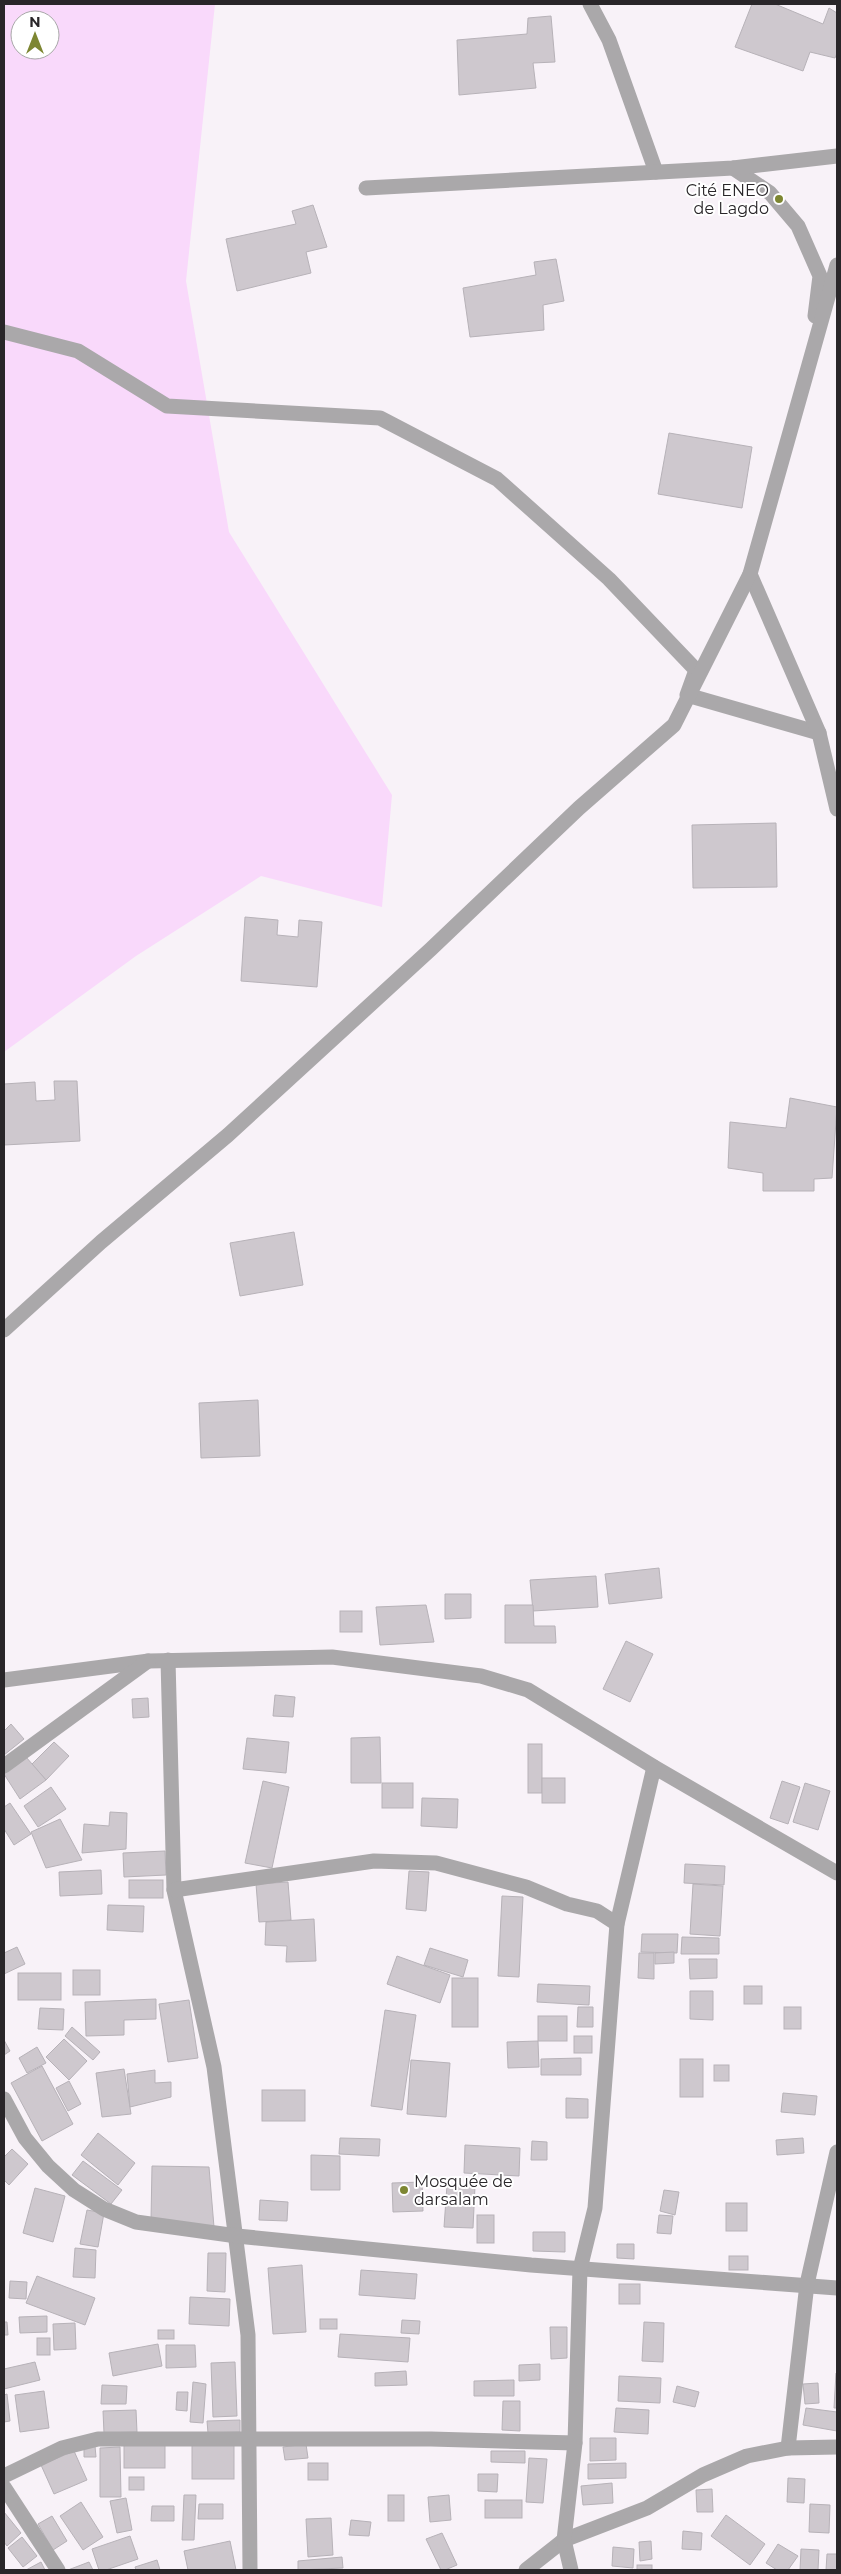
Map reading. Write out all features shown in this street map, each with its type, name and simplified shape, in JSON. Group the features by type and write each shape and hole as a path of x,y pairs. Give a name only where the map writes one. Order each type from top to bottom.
{"street":[{"path":"590,4 609,40 656,172"},
{"path":"366,188 733,168 837,156"},
{"path":"733,168 770,193 798,226 820,276 807,374"},
{"path":"687,695 750,574 837,265"},
{"path":"4,332 78,351 167,406 380,418 497,479 609,579 696,670 674,725 642,755 579,808 431,949 228,1135 101,1242 4,1330"},
{"path":"750,574 818,733 837,809"},
{"path":"687,695 818,733"},
{"path":"4,1680 149,1661 332,1657 481,1676 528,1690 654,1767 837,1873"},
{"path":"168,1660 174,1890 214,2066 238,2236 248,2335 250,2570"},
{"path":"4,1766 149,1661"},
{"path":"570,2570 564,2540 575,2443 580,2269 595,2208 617,1924 654,1767"},
{"path":"174,1890 374,1861 405,1860 436,1863 526,1887 567,1904 597,1911 617,1924"},
{"path":"4,2099 25,2138 48,2166 74,2190 104,2209 136,2222 238,2236 580,2269 807,2284 837,2288"},
{"path":"788,2448 807,2284 837,2152"},
{"path":"4,2476 62,2448 98,2439 248,2438 575,2443"},
{"path":"526,2570 564,2540 647,2508 703,2475 747,2456 788,2448 837,2447"},
{"path":"4,2487 58,2570"}],"shaded area":[{"path":"4,4 215,4 186,281 229,532 392,795 382,907 261,876 136,956 4,1052"}],"building":[{"path":"752,4 775,4 823,24 829,8 837,13 837,53 835,58 810,52 803,71 735,47"},
{"path":"551,16 555,62 533,63 536,88 459,95 457,40 527,34 528,18"},
{"path":"313,205 327,247 306,252 311,273 237,291 226,239 296,224 292,211"},
{"path":"556,259 564,301 543,305 544,330 470,337 463,288 536,275 534,262"},
{"path":"669,433 752,447 742,508 658,494"},
{"path":"776,823 777,887 693,888 692,825"},
{"path":"245,917 278,920 277,935 298,937 299,920 322,922 317,987 241,981"},
{"path":"54,1081 77,1081 80,1141 4,1145 4,1084 35,1082 36,1101 55,1100"},
{"path":"790,1098 837,1107 832,1178 814,1179 814,1191 763,1191 763,1173 728,1168 730,1122 786,1128"},
{"path":"294,1232 303,1285 240,1296 230,1243"},
{"path":"258,1400 260,1456 201,1458 199,1403"},
{"path":"659,1568 662,1598 609,1604 605,1574"},
{"path":"596,1576 598,1607 533,1611 530,1580"},
{"path":"445,1594 471,1594 471,1618 445,1619"},
{"path":"426,1605 434,1642 380,1645 376,1607"},
{"path":"505,1605 533,1605 534,1626 555,1626 556,1643 505,1643"},
{"path":"340,1611 362,1611 362,1632 340,1632"},
{"path":"626,1641 653,1654 630,1702 603,1689"},
{"path":"275,1695 295,1697 293,1717 273,1716"},
{"path":"148,1698 149,1717 133,1718 132,1699"},
{"path":"11,1724 24,1739 4,1755 4,1731"},
{"path":"380,1737 381,1783 351,1783 351,1738"},
{"path":"247,1738 289,1742 286,1773 243,1769"},
{"path":"54,1742 69,1756 46,1780 32,1764"},
{"path":"528,1744 542,1744 542,1793 528,1793"},
{"path":"26,1757 46,1780 20,1799 4,1774"},
{"path":"542,1778 565,1778 565,1803 542,1803"},
{"path":"263,1781 289,1787 272,1868 245,1863"},
{"path":"782,1781 800,1787 788,1824 770,1818"},
{"path":"382,1783 413,1783 413,1808 382,1808"},
{"path":"805,1783 830,1791 818,1830 793,1822"},
{"path":"51,1787 66,1809 38,1827 24,1806"},
{"path":"422,1798 458,1799 457,1828 421,1826"},
{"path":"10,1803 31,1834 14,1845 4,1829 4,1807"},
{"path":"110,1812 127,1813 126,1849 82,1853 84,1824 109,1826"},
{"path":"60,1819 82,1860 46,1868 31,1832"},
{"path":"165,1851 166,1875 124,1877 123,1853"},
{"path":"685,1864 725,1866 724,1885 684,1883"},
{"path":"101,1870 102,1894 60,1896 59,1872"},
{"path":"409,1871 429,1872 426,1911 406,1909"},
{"path":"129,1880 163,1880 163,1898 129,1898"},
{"path":"288,1882 291,1920 259,1922 256,1884"},
{"path":"693,1884 723,1886 720,1936 690,1934"},
{"path":"502,1896 523,1897 519,1977 498,1976"},
{"path":"108,1905 144,1906 143,1932 107,1930"},
{"path":"314,1919 316,1961 286,1962 287,1946 265,1945 266,1922"},
{"path":"642,1934 678,1934 677,1953 641,1952"},
{"path":"682,1937 719,1938 719,1954 681,1954"},
{"path":"17,1947 25,1964 4,1974 4,1953"},
{"path":"430,1948 468,1960 463,1977 424,1965"},
{"path":"674,1952 674,1963 655,1964 655,1953"},
{"path":"639,1953 654,1953 654,1979 638,1978"},
{"path":"397,1956 450,1975 440,2003 387,1984"},
{"path":"689,1959 717,1959 717,1978 690,1979"},
{"path":"73,1970 100,1970 100,1995 73,1995"},
{"path":"18,1973 61,1973 61,2000 18,2000"},
{"path":"452,1978 478,1978 478,2027 452,2027"},
{"path":"538,1984 590,1986 589,2005 537,2002"},
{"path":"744,1986 762,1986 762,2004 744,2004"},
{"path":"690,1991 713,1991 713,2020 690,2019"},
{"path":"156,1999 156,2019 124,2020 124,2035 86,2036 85,2002"},
{"path":"189,2000 198,2058 168,2062 159,2004"},
{"path":"578,2007 593,2007 593,2027 577,2027"},
{"path":"784,2007 801,2007 801,2029 784,2029"},
{"path":"40,2008 64,2009 63,2030 38,2029"},
{"path":"385,2010 416,2015 402,2110 371,2106"},
{"path":"538,2016 567,2016 567,2041 538,2041"},
{"path":"72,2027 100,2052 93,2060 65,2036"},
{"path":"574,2036 592,2036 592,2053 574,2053"},
{"path":"64,2039 87,2061 69,2080 46,2057"},
{"path":"4,2040 10,2051 4,2055"},
{"path":"538,2041 539,2067 508,2068 507,2042"},
{"path":"37,2047 46,2063 27,2073 19,2058"},
{"path":"581,2058 581,2075 541,2075 541,2059"},
{"path":"680,2059 703,2059 703,2097 680,2097"},
{"path":"411,2060 450,2063 446,2117 407,2114"},
{"path":"714,2065 729,2065 729,2081 714,2081"},
{"path":"42,2066 73,2124 42,2141 11,2083"},
{"path":"124,2069 131,2114 102,2117 96,2073"},
{"path":"155,2070 155,2083 171,2082 171,2097 130,2107 127,2074"},
{"path":"69,2081 81,2104 68,2111 56,2088"},
{"path":"262,2090 305,2090 305,2121 262,2121"},
{"path":"783,2093 817,2096 815,2115 781,2112"},
{"path":"566,2098 588,2099 588,2118 566,2118"},
{"path":"98,2133 135,2163 118,2185 81,2155"},
{"path":"340,2138 380,2139 379,2156 339,2154"},
{"path":"803,2138 804,2153 777,2155 776,2140"},
{"path":"532,2141 547,2142 547,2160 531,2160"},
{"path":"465,2145 520,2148 519,2176 464,2173"},
{"path":"12,2149 28,2164 9,2185 4,2180 4,2157"},
{"path":"311,2155 340,2156 340,2190 311,2190"},
{"path":"83,2161 122,2190 111,2204 72,2175"},
{"path":"152,2166 209,2167 214,2227 151,2220"},
{"path":"422,2182 423,2211 393,2212 392,2183"},
{"path":"447,2185 475,2186 473,2228 444,2227"},
{"path":"35,2188 65,2196 53,2242 23,2233"},
{"path":"664,2190 679,2192 675,2215 660,2211"},
{"path":"260,2200 288,2202 287,2221 259,2220"},
{"path":"726,2203 747,2203 747,2231 726,2231"},
{"path":"87,2210 104,2213 98,2247 80,2244"},
{"path":"477,2215 494,2215 494,2243 477,2243"},
{"path":"659,2215 673,2216 671,2234 657,2233"},
{"path":"533,2232 565,2232 565,2252 533,2251"},
{"path":"617,2244 634,2244 634,2259 617,2258"},
{"path":"75,2248 96,2250 95,2278 73,2277"},
{"path":"208,2253 226,2253 225,2292 207,2291"},
{"path":"729,2256 748,2256 748,2270 729,2270"},
{"path":"302,2265 306,2332 273,2334 268,2268"},
{"path":"361,2270 417,2274 415,2299 359,2295"},
{"path":"37,2276 95,2298 85,2325 26,2303"},
{"path":"10,2281 27,2282 26,2299 9,2298"},
{"path":"619,2284 640,2284 640,2304 619,2304"},
{"path":"190,2297 230,2299 229,2326 189,2324"},
{"path":"47,2316 47,2332 20,2333 19,2317"},
{"path":"320,2319 337,2319 337,2329 320,2329"},
{"path":"402,2320 420,2321 419,2334 401,2333"},
{"path":"4,2322 7,2322 8,2335 4,2335"},
{"path":"644,2322 664,2323 663,2362 642,2361"},
{"path":"75,2323 76,2349 54,2350 53,2324"},
{"path":"550,2327 567,2327 567,2358 551,2359"},
{"path":"158,2330 174,2330 174,2339 158,2339"},
{"path":"340,2334 410,2338 408,2362 338,2357"},
{"path":"37,2338 50,2338 50,2355 37,2355"},
{"path":"158,2344 162,2366 113,2376 109,2353"},
{"path":"166,2345 195,2345 196,2367 166,2368"},
{"path":"35,2362 40,2380 4,2389 4,2369"},
{"path":"235,2362 237,2416 213,2417 211,2363"},
{"path":"540,2364 540,2380 519,2381 519,2365"},
{"path":"406,2371 407,2385 375,2386 375,2373"},
{"path":"836,2373 837,2408 834,2408"},
{"path":"619,2376 661,2378 660,2403 618,2401"},
{"path":"514,2380 514,2396 474,2396 474,2381"},
{"path":"193,2382 206,2384 203,2423 190,2422"},
{"path":"818,2383 819,2403 805,2404 803,2384"},
{"path":"102,2385 127,2386 126,2404 101,2404"},
{"path":"677,2386 699,2392 695,2407 673,2402"},
{"path":"44,2391 49,2428 20,2432 15,2395"},
{"path":"177,2392 188,2392 187,2411 176,2410"},
{"path":"7,2394 10,2421 4,2422 4,2395"},
{"path":"503,2401 520,2401 520,2431 502,2430"},
{"path":"616,2408 649,2410 648,2434 614,2432"},
{"path":"806,2408 837,2412 837,2431 803,2425"},
{"path":"136,2410 137,2432 104,2433 103,2411"},
{"path":"240,2420 240,2432 208,2433 207,2421"},
{"path":"590,2438 616,2438 616,2460 590,2461"},
{"path":"124,2442 165,2442 165,2468 124,2468"},
{"path":"192,2443 234,2443 234,2479 192,2479"},
{"path":"306,2444 308,2458 285,2460 283,2447"},
{"path":"84,2446 95,2446 96,2457 84,2457"},
{"path":"120,2447 121,2497 100,2497 100,2448"},
{"path":"74,2451 87,2480 54,2494 41,2465"},
{"path":"491,2451 525,2451 525,2463 491,2462"},
{"path":"529,2458 547,2459 543,2503 526,2502"},
{"path":"308,2463 328,2463 328,2480 308,2480"},
{"path":"626,2463 626,2478 588,2479 588,2464"},
{"path":"478,2474 498,2474 497,2492 478,2491"},
{"path":"129,2477 144,2477 144,2490 129,2490"},
{"path":"788,2478 805,2479 804,2503 787,2502"},
{"path":"612,2483 613,2503 583,2505 581,2486"},
{"path":"712,2489 713,2512 697,2512 696,2490"},
{"path":"184,2495 196,2495 194,2540 182,2540"},
{"path":"388,2495 404,2495 404,2521 388,2521"},
{"path":"449,2495 451,2520 430,2522 428,2497"},
{"path":"126,2498 132,2530 117,2533 110,2501"},
{"path":"485,2500 522,2500 522,2518 485,2518"},
{"path":"81,2502 103,2537 83,2550 60,2516"},
{"path":"199,2504 223,2504 223,2519 198,2519"},
{"path":"810,2504 830,2505 829,2533 809,2532"},
{"path":"152,2506 174,2506 174,2521 151,2521"},
{"path":"4,2512 21,2533 7,2546 4,2542"},
{"path":"726,2515 765,2544 750,2565 711,2536"},
{"path":"52,2516 67,2541 53,2550 38,2524"},
{"path":"331,2518 333,2555 308,2557 306,2519"},
{"path":"351,2520 371,2522 369,2536 349,2535"},
{"path":"683,2531 702,2533 701,2550 682,2549"},
{"path":"442,2533 457,2565 445,2570 441,2570 426,2539"},
{"path":"130,2536 138,2559 106,2570 99,2570 92,2549"},
{"path":"22,2537 37,2556 23,2567 8,2548"},
{"path":"230,2541 236,2570 188,2570 184,2551"},
{"path":"651,2541 652,2559 640,2561 639,2542"},
{"path":"778,2544 798,2556 788,2570 777,2570 766,2563"},
{"path":"613,2547 634,2549 633,2568 612,2566"},
{"path":"801,2549 819,2550 818,2570 800,2570"},
{"path":"827,2554 837,2554 837,2570 826,2570"},
{"path":"342,2557 343,2568 298,2570 298,2561"},
{"path":"157,2560 160,2570 136,2570 135,2567"},
{"path":"41,2562 45,2570 26,2570"},
{"path":"89,2562 93,2570 68,2570"},
{"path":"637,2565 652,2565 652,2570 637,2570"}],"place":[{"name":"Cité ENEO de Lagdo","path":"779,199"},
{"name":"Mosquée de darsalam","path":"404,2190"}]}
